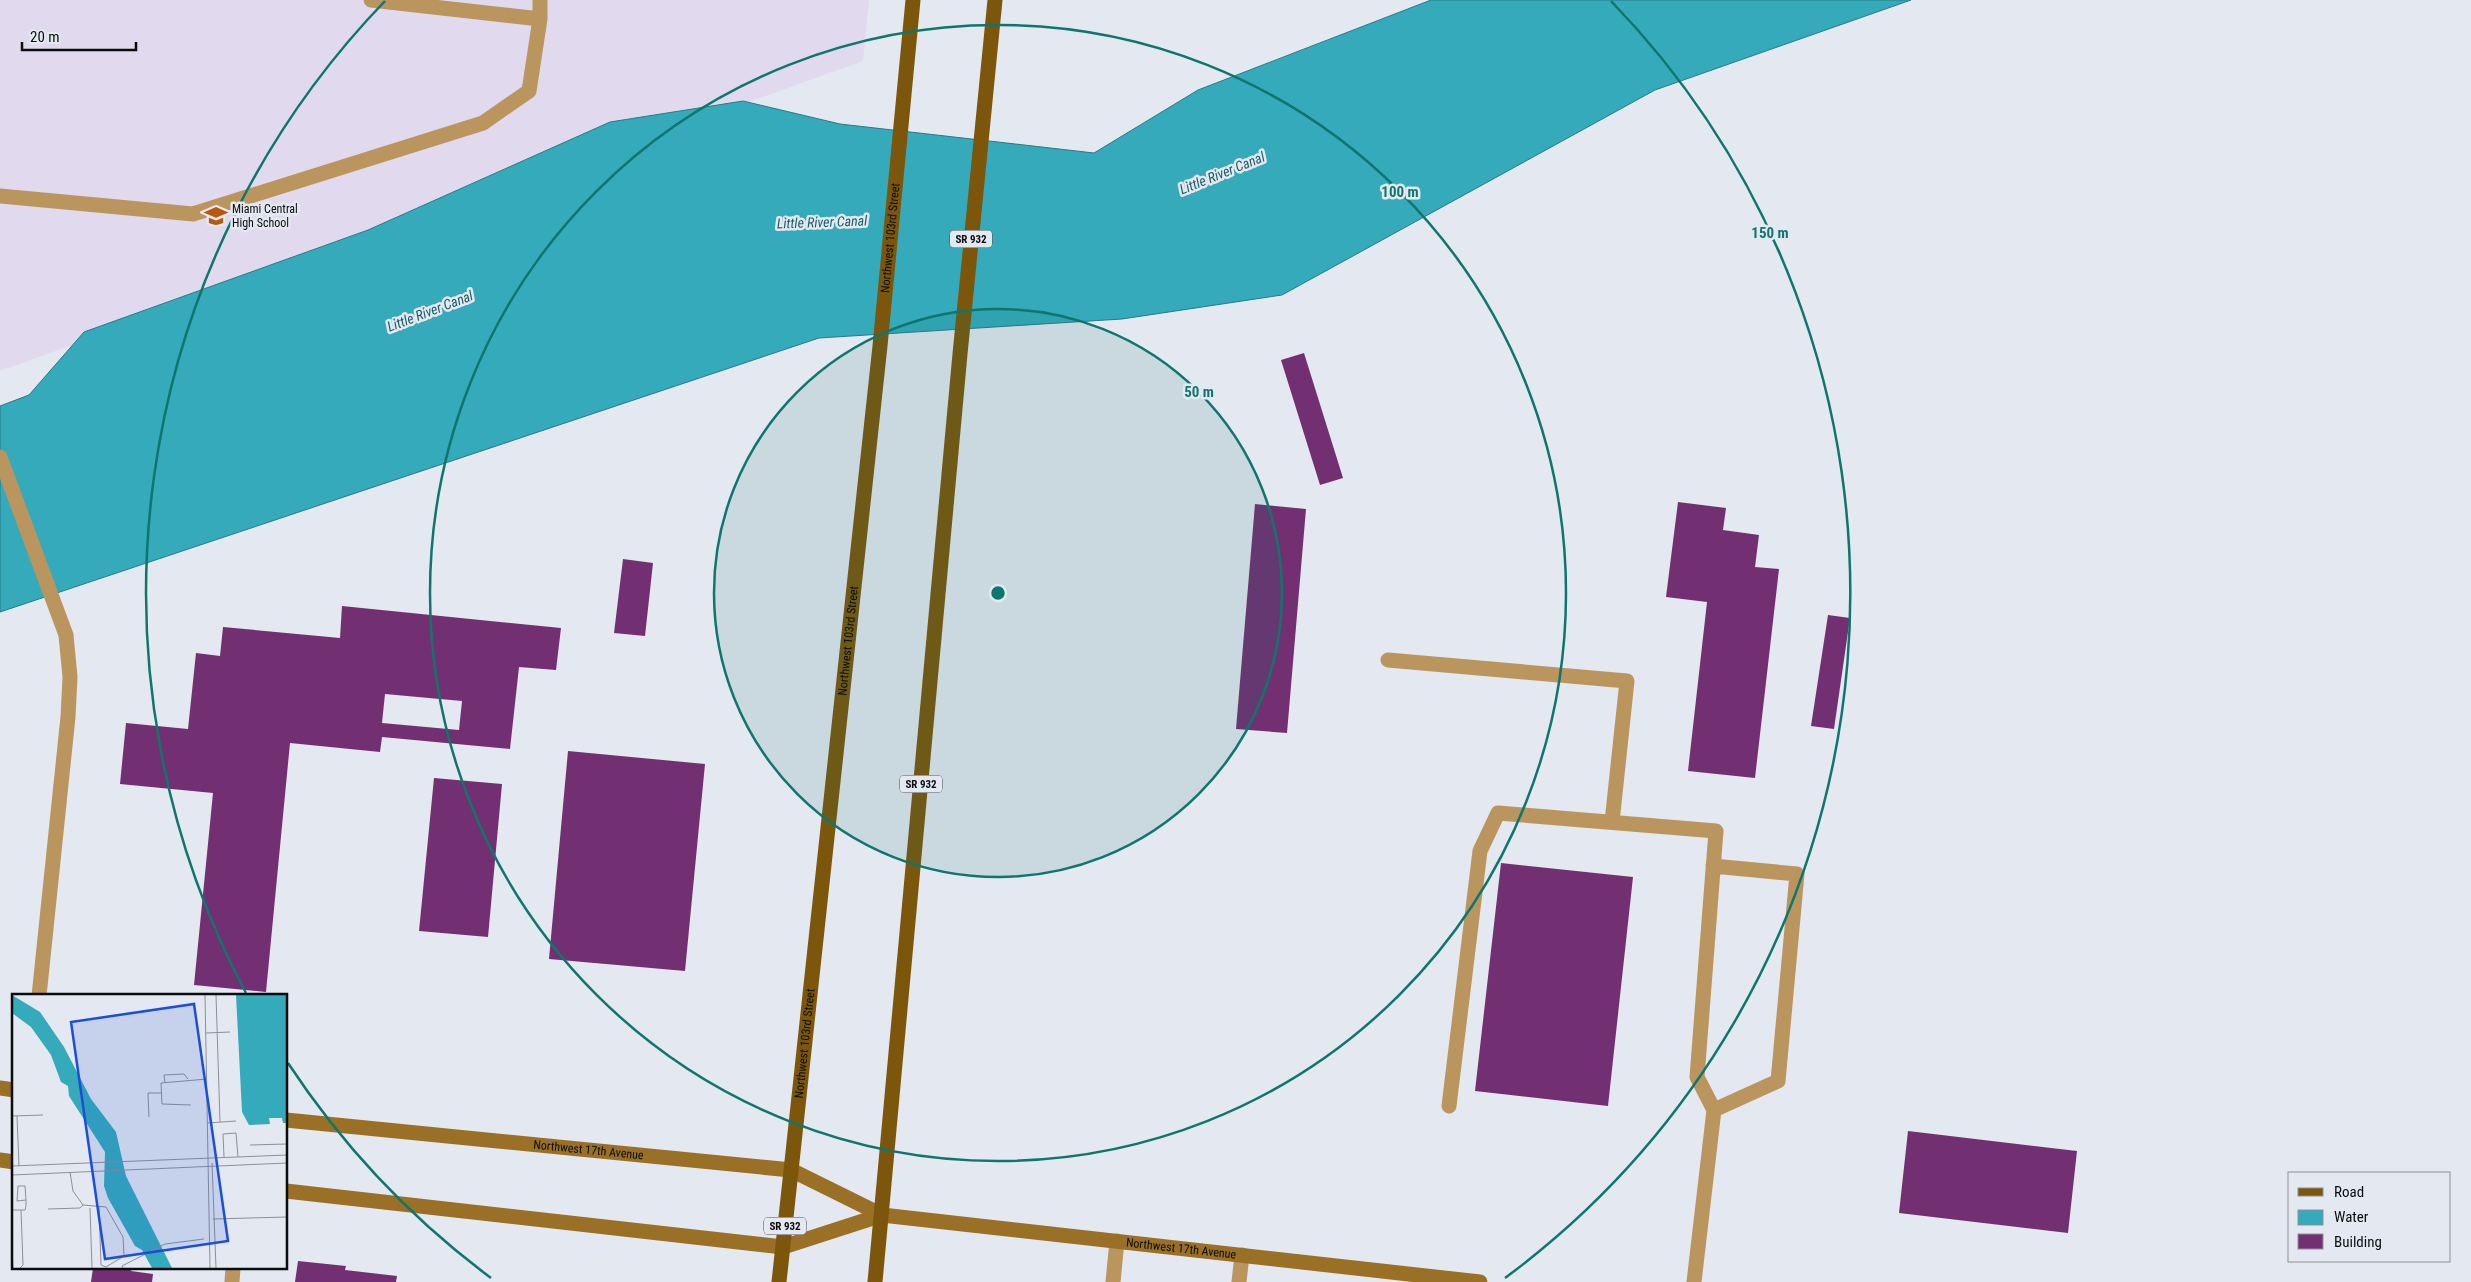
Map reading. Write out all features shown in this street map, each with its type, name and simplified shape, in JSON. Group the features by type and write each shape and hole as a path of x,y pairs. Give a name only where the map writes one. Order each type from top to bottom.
{"main road":[{"name":"Northwest 103rd Street","path":"779,1282 880,346 913,0"},
{"name":"SR 932","path":"875,1282 960,354 995,0"},
{"name":"Northwest 17th Avenue","path":"288,1120 791,1170 882,1215 1480,1282"},
{"name":"Northwest 17th Avenue","path":"288,1191 783,1247 882,1215"}],"street":[{"path":"371,0 540,19"},
{"path":"0,196 193,214 475,126 483,123 529,91 540,19 540,0"},
{"path":"0,457 66,635 70,677 68,717 39,994"},
{"path":"1388,660 1627,682 1612,822"},
{"path":"1449,1106 1480,850 1498,813 1716,831 1697,1077 1714,1110 1694,1282"},
{"path":"1713,866 1797,874 1778,1081 1714,1110"},
{"path":"1113,1282 1117,1241"},
{"path":"1240,1282 1242,1255"}],"shaded area":[{"name":"Miami Central High School","path":"0,0 869,0 863,61 0,371"}],"water":[{"name":"Little River Canal","path":"1431,0 1911,0 1655,90 1282,295 1122,319 819,338 0,612 0,406 29,395 84,332 368,230 610,122 743,101 840,124 1094,153 1198,90"}],"building":[{"path":"1304,353 1343,478 1320,485 1281,360"},
{"path":"1678,502 1726,508 1723,530 1759,535 1755,567 1779,569 1755,778 1688,771 1707,602 1666,597"},
{"path":"1255,504 1306,509 1287,733 1236,729"},
{"path":"623,559 653,563 645,636 614,633"},
{"path":"342,606 561,628 556,670 519,667 510,749 382,737 380,752 290,743 266,992 194,985 213,793 120,784 126,723 188,729 196,653 220,656 223,627 340,638","holes":["385,694 462,701 459,730 382,723"]},
{"path":"1828,615 1850,618 1834,729 1811,726"},
{"path":"568,751 705,764 685,971 549,959"},
{"path":"434,778 502,784 488,937 419,931"},
{"path":"1501,863 1633,877 1608,1106 1475,1091"},
{"path":"1908,1131 2077,1151 2068,1233 1899,1213"},
{"path":"298,1261 346,1266 345,1270 397,1276 396,1282 295,1282"},
{"path":"93,1270 131,1270 153,1274 152,1282 91,1282"}],"place":[{"name":"Miami Central High School","path":"216,216"}]}
